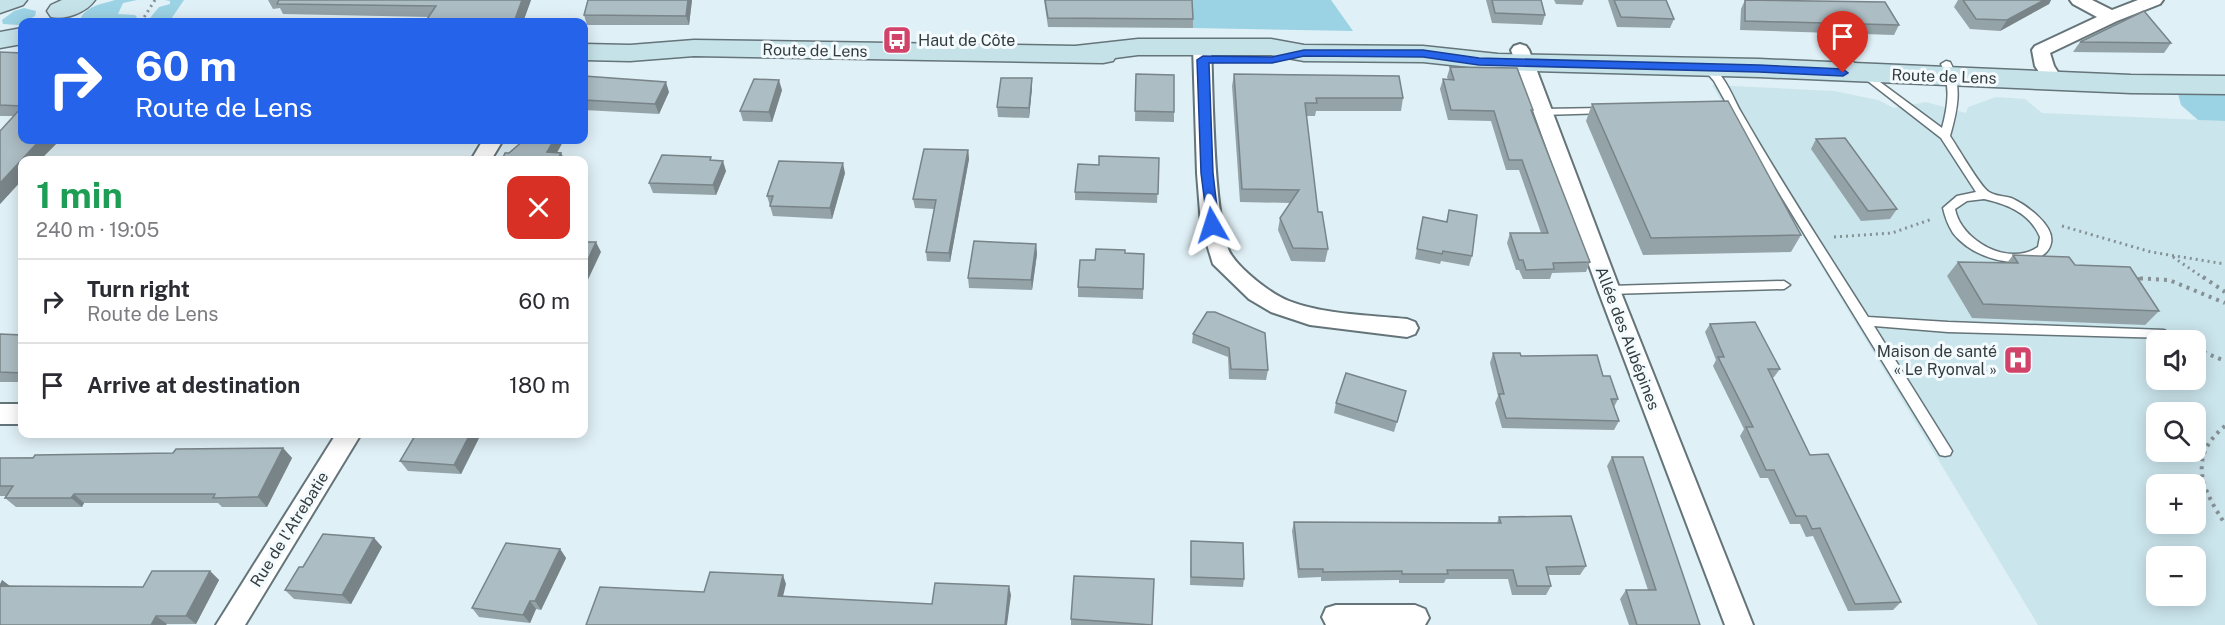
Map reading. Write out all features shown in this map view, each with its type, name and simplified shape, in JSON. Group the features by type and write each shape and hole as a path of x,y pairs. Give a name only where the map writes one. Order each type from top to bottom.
{"main road":[{"name":"Route de Lens","path":"588,41 637,42 694,48"},
{"name":"Route de Lens","path":"588,52 630,53 694,48 1081,53 1139,58 1202,53 1272,60 1304,53 1423,54 1479,61 1521,57 1707,68 1856,68 2049,73 2225,85"},
{"path":"1521,57 1856,68"},
{"path":"2049,73 2225,77"}],"street":[{"path":"2079,0 2110,17"},
{"path":"2049,73 2040,57 2042,50 2110,17 2154,0"},
{"path":"1202,53 1207,173 1212,225 1221,258 1257,293 1279,306 1310,316 1407,328"},
{"name":"Allée des Aubépines","path":"1521,57 1739,625"},
{"path":"0,414 18,414"},
{"name":"Rue de l'Atrebatie","path":"230,625 347,438"},
{"path":"1336,617 1372,621 1415,618"}],"lane":[{"path":"1707,68 1718,80 1756,149 1945,451"},
{"path":"1856,68 1945,136 1984,195"},
{"path":"1945,136 1952,110 1950,70"},
{"path":"1542,112 1620,110"},
{"path":"1984,195 2019,207 2033,217 2043,228 2046,239 2043,249 2034,255 2019,258 2001,256 1983,250 1967,240 1955,229 1949,218 1949,211 1956,200 1968,196 1984,195"},
{"path":"1609,290 1784,285"},
{"path":"1864,321 1948,327 2146,334"}],"path":[{"path":"144,18 155,0"},
{"path":"1813,237 1873,236 1892,233 1921,225 1949,211"},
{"path":"2033,217 2115,242 2170,255 2225,264"},
{"path":"2170,255 2225,292"},
{"path":"2131,287 2124,278 2169,280 2225,303"},
{"path":"2206,353 2225,361"},
{"path":"2225,426 2206,448 2202,470 2205,491 2225,524"}],"shaded area":[{"path":"115,0 137,0 123,3 118,14 137,17 82,18 88,10"},
{"path":"165,0 184,0 172,18 150,18 159,7 170,4 170,1"},
{"path":"1190,0 1331,0 1353,31 1193,28"},
{"path":"24,8 36,11 35,16 31,18 18,18 18,25 3,24 2,20 14,11"},
{"name":"Maison de santé « Le Ryonval »","path":"1712,85 1834,91 1878,100 1894,108 1926,102 1966,113 1968,107 1996,97 2025,99 2042,113 2225,121 2225,625 2038,625"},
{"path":"2225,91 2225,121 2198,120 2181,105 2178,94"}],"building":[{"path":"279,0 522,0 515,18 428,18 436,6 277,4"},
{"path":"588,0 688,0 686,16 584,15"},
{"path":"1045,0 1192,0 1193,19 1048,18"},
{"path":"1492,0 1541,0 1545,15 1495,13"},
{"path":"1614,0 1666,0 1674,19 1621,17"},
{"path":"1745,0 1885,2 1899,25 1745,21"},
{"path":"1963,0 2044,0 2007,20 1976,19"},
{"path":"2144,11 2171,43 2080,42"},
{"path":"0,52 18,53 18,106 0,105"},
{"path":"1450,67 1517,68 1590,262 1553,263 1554,269 1526,270 1523,260 1519,260 1510,233 1548,233 1522,160 1509,160 1494,111 1451,110 1443,79 1454,80"},
{"path":"1136,74 1174,75 1174,112 1135,111"},
{"path":"1234,74 1399,76 1403,98 1316,98 1317,103 1305,103 1318,212 1322,212 1328,249 1293,248 1280,218 1299,190 1242,189"},
{"path":"588,76 666,82 655,104 588,100"},
{"path":"1001,78 1032,78 1029,108 997,107"},
{"path":"754,79 779,80 769,112 740,111"},
{"path":"1728,101 1801,235 1651,238 1592,104"},
{"path":"18,111 18,144 36,144 25,156 18,156 18,164 0,183 0,131"},
{"path":"1845,138 1897,209 1868,211 1816,139"},
{"path":"519,144 552,144 547,152 561,153 559,156 504,156 505,153 509,153"},
{"path":"924,149 968,150 949,253 926,252 936,200 913,199"},
{"path":"662,155 711,157 710,160 723,161 713,185 649,183"},
{"path":"1099,156 1159,158 1158,194 1075,192 1078,164 1099,165"},
{"path":"779,161 843,163 830,208 770,206 773,196 767,196"},
{"path":"1449,210 1477,215 1472,256 1443,251 1442,254 1417,249 1423,217 1447,222"},
{"path":"974,241 1036,244 1031,280 968,278"},
{"path":"588,242 596,242 588,259"},
{"path":"1096,249 1125,250 1125,253 1144,254 1143,289 1078,287 1080,260 1095,260"},
{"path":"2013,255 2069,257 2075,265 2130,267 2159,311 1983,304 1958,262 2018,263"},
{"path":"1207,312 1215,312 1265,333 1268,370 1231,369 1229,348 1193,334"},
{"path":"1755,322 1780,369 1768,369 1810,455 1828,454 1901,602 1855,604 1820,528 1812,529 1806,516 1796,516 1774,470 1766,470 1746,427 1753,427 1718,357 1724,357 1710,324"},
{"path":"0,334 18,335 18,373 0,372"},
{"path":"1493,353 1520,353 1521,356 1597,355 1603,376 1610,376 1618,399 1611,399 1619,421 1506,418 1499,394 1504,394"},
{"path":"1346,373 1406,391 1397,422 1336,403"},
{"path":"414,438 468,438 454,465 400,461"},
{"path":"283,448 258,497 213,498 215,494 74,494 71,498 5,498 13,486 0,486 0,458 33,458 35,455 173,453 176,449"},
{"path":"1612,457 1643,457 1700,625 1637,625 1626,590 1656,590"},
{"path":"1571,516 1586,566 1546,567 1551,586 1517,586 1513,570 1447,570 1448,574 1402,574 1402,571 1323,572 1323,569 1299,569 1294,522 1501,523 1499,517"},
{"path":"323,534 374,538 342,595 285,590 299,567 303,567"},
{"path":"1191,541 1243,543 1244,579 1191,577"},
{"path":"506,543 560,549 535,601 530,601 523,615 472,608"},
{"path":"152,571 210,571 186,616 156,616 151,625 0,625 0,586 143,587"},
{"path":"710,572 783,575 778,596 932,604 935,583 1009,586 1005,625 586,625 600,587 704,592"},
{"path":"1074,576 1154,579 1152,625 1071,619"}],"place":[{"name":"Haut de Côte","path":"897,40"},
{"name":"Maison de santé « Le Ryonval »","path":"2018,360"}],"route":[{"path":"1212,225 1207,173 1203,60 1272,60 1304,53 1423,54 1479,61 1523,63 1759,68 1843,73"}]}
